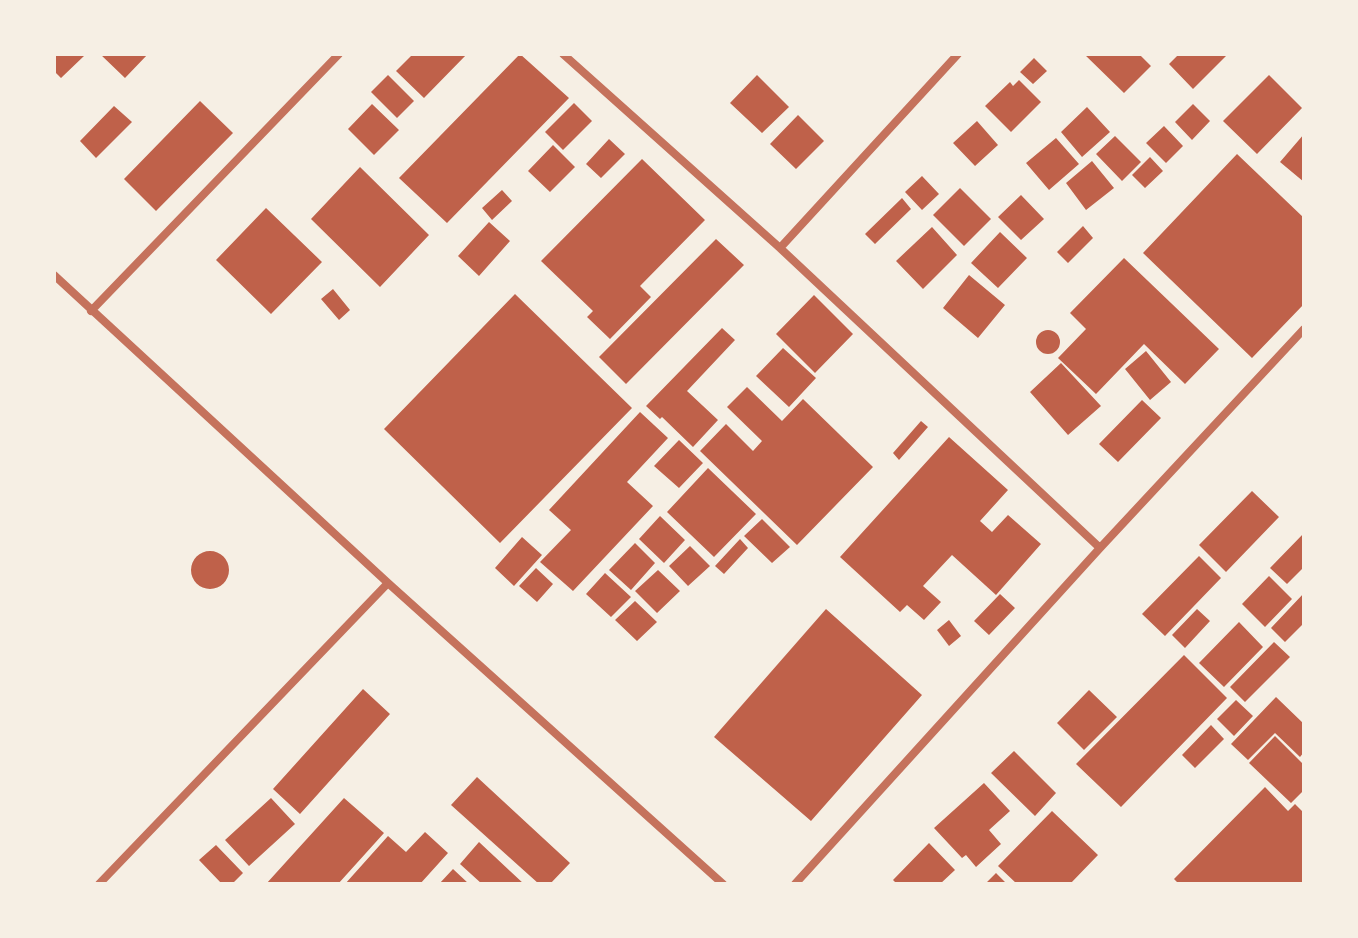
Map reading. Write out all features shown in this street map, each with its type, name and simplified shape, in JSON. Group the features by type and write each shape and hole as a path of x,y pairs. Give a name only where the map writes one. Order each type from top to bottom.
{"street":[{"path":"91,311 339,54"},
{"path":"563,54 780,248 1100,548"},
{"path":"780,248 958,54"},
{"path":"54,275 388,583 723,884"},
{"path":"795,884 1304,329"},
{"path":"99,884 388,583"}],"building":[{"path":"54,54 84,56 61,78 54,71"},
{"path":"100,54 148,54 125,78"},
{"path":"413,54 467,54 424,98 396,71"},
{"path":"520,54 569,98 447,223 399,178"},
{"path":"1084,54 1139,54 1151,66 1124,93"},
{"path":"1179,54 1228,54 1193,89 1169,64"},
{"path":"1034,58 1047,71 1033,84 1020,72"},
{"path":"388,75 414,101 397,118 371,92"},
{"path":"757,75 789,107 762,133 730,103"},
{"path":"1269,75 1302,108 1257,154 1223,121"},
{"path":"1019,80 1041,102 1011,132 985,106 1010,82 1013,86"},
{"path":"200,101 233,133 156,211 124,179"},
{"path":"574,103 592,121 563,150 545,132"},
{"path":"372,104 399,130 374,155 348,129"},
{"path":"1193,104 1210,121 1192,140 1175,122"},
{"path":"114,106 132,122 96,158 80,141"},
{"path":"1087,107 1110,132 1082,157 1061,132"},
{"path":"798,115 824,141 796,169 770,144"},
{"path":"977,121 998,145 975,166 953,143"},
{"path":"1164,126 1183,146 1166,163 1146,143"},
{"path":"1304,134 1304,182 1280,162"},
{"path":"1115,136 1141,162 1122,181 1096,154"},
{"path":"1056,138 1079,164 1049,190 1026,163"},
{"path":"609,139 625,154 601,178 586,164"},
{"path":"553,145 575,167 550,192 528,171"},
{"path":"1237,154 1304,218 1304,304 1252,358 1143,253"},
{"path":"1150,157 1163,171 1145,188 1132,175"},
{"path":"642,159 705,220 640,286 651,297 610,339 587,317 593,311 541,261"},
{"path":"1092,161 1114,188 1086,210 1066,183"},
{"path":"360,167 429,235 380,287 311,219"},
{"path":"922,176 939,194 922,210 905,192"},
{"path":"960,188 991,219 964,246 933,215"},
{"path":"502,190 512,201 492,220 482,208"},
{"path":"1021,195 1044,219 1021,240 998,217"},
{"path":"902,198 911,209 875,244 865,234"},
{"path":"266,208 322,262 271,314 216,260"},
{"path":"489,222 510,241 479,276 458,256"},
{"path":"1083,226 1093,238 1068,263 1057,252"},
{"path":"932,227 957,255 923,289 896,261"},
{"path":"1000,232 1027,258 998,288 971,263"},
{"path":"716,239 744,265 626,384 599,357"},
{"path":"1124,258 1219,349 1185,384 1144,344 1096,394 1058,358 1086,329 1070,313"},
{"path":"969,275 1005,305 978,338 943,308"},
{"path":"333,289 350,310 339,320 321,299"},
{"path":"515,294 632,408 500,543 384,429"},
{"path":"814,295 853,334 815,373 776,334"},
{"path":"722,328 735,340 687,391 718,420 693,447 646,406"},
{"path":"1048,330 1056,334 1060,342 1056,350 1048,354 1040,350 1036,342 1040,334"},
{"path":"783,348 816,378 789,407 756,376"},
{"path":"1146,351 1171,382 1150,400 1125,369"},
{"path":"1061,363 1101,406 1068,435 1030,392"},
{"path":"747,387 782,421 803,399 873,467 797,545 700,451 726,424 753,451 762,441 727,407"},
{"path":"1142,400 1161,418 1118,462 1099,444"},
{"path":"640,412 668,438 627,482 653,506 573,591 540,562 571,530 549,510"},
{"path":"921,421 928,427 899,460 893,453"},
{"path":"949,437 1008,490 980,521 992,532 1008,515 1041,544 996,595 952,555 923,586 941,602 924,620 907,605 900,612 840,557"},
{"path":"679,440 703,463 679,488 654,466"},
{"path":"708,468 756,514 714,557 667,512"},
{"path":"1252,491 1279,517 1226,572 1199,545"},
{"path":"660,516 685,540 664,563 639,539"},
{"path":"762,519 790,547 772,563 744,536"},
{"path":"1304,533 1304,567 1287,584 1270,568"},
{"path":"522,537 542,555 514,586 495,568"},
{"path":"740,539 748,548 724,574 715,566"},
{"path":"635,543 655,563 631,590 609,570"},
{"path":"690,546 710,566 688,586 669,566"},
{"path":"210,551 223,557 229,570 223,583 210,589 197,583 191,570 197,557"},
{"path":"1199,556 1221,578 1165,636 1142,614"},
{"path":"536,568 553,584 537,602 519,586"},
{"path":"658,570 680,591 657,613 635,591"},
{"path":"605,573 631,597 611,617 586,594"},
{"path":"1269,576 1292,599 1265,627 1242,604"},
{"path":"1304,593 1304,623 1285,642 1271,628"},
{"path":"1000,594 1015,608 989,635 974,621"},
{"path":"635,601 657,622 637,641 615,620"},
{"path":"826,609 922,695 811,821 714,737"},
{"path":"1197,609 1210,621 1185,648 1172,635"},
{"path":"949,620 961,636 949,646 937,630"},
{"path":"1239,622 1263,647 1224,687 1199,663"},
{"path":"1274,642 1290,657 1245,702 1230,687"},
{"path":"1184,655 1227,698 1121,807 1076,764"},
{"path":"363,689 390,714 300,814 273,789"},
{"path":"1089,690 1117,717 1084,750 1057,723"},
{"path":"1276,697 1304,724 1304,752 1300,757 1275,733 1248,760 1231,744"},
{"path":"1236,700 1253,716 1234,736 1217,719"},
{"path":"1211,725 1224,739 1195,768 1182,755"},
{"path":"1275,736 1304,765 1304,790 1291,803 1249,763"},
{"path":"1014,751 1056,793 1035,816 991,773"},
{"path":"477,777 570,863 550,884 539,884 451,805"},
{"path":"984,783 1010,811 989,830 1001,844 976,867 966,855 962,858 934,828"},
{"path":"1265,787 1288,811 1295,804 1304,813 1304,884 1179,884 1174,879"},
{"path":"271,798 295,824 249,866 225,840"},
{"path":"344,798 384,833 338,884 266,884"},
{"path":"1052,811 1098,855 1070,884 1017,884 998,866"},
{"path":"425,832 448,853 420,884 345,884 388,836 406,852"},
{"path":"479,842 524,884 482,884 460,864"},
{"path":"929,843 955,870 940,884 897,884 893,880"},
{"path":"216,845 243,873 232,884 222,884 199,860"},
{"path":"453,869 469,884 439,884"},
{"path":"996,873 1007,884 985,884"}]}
